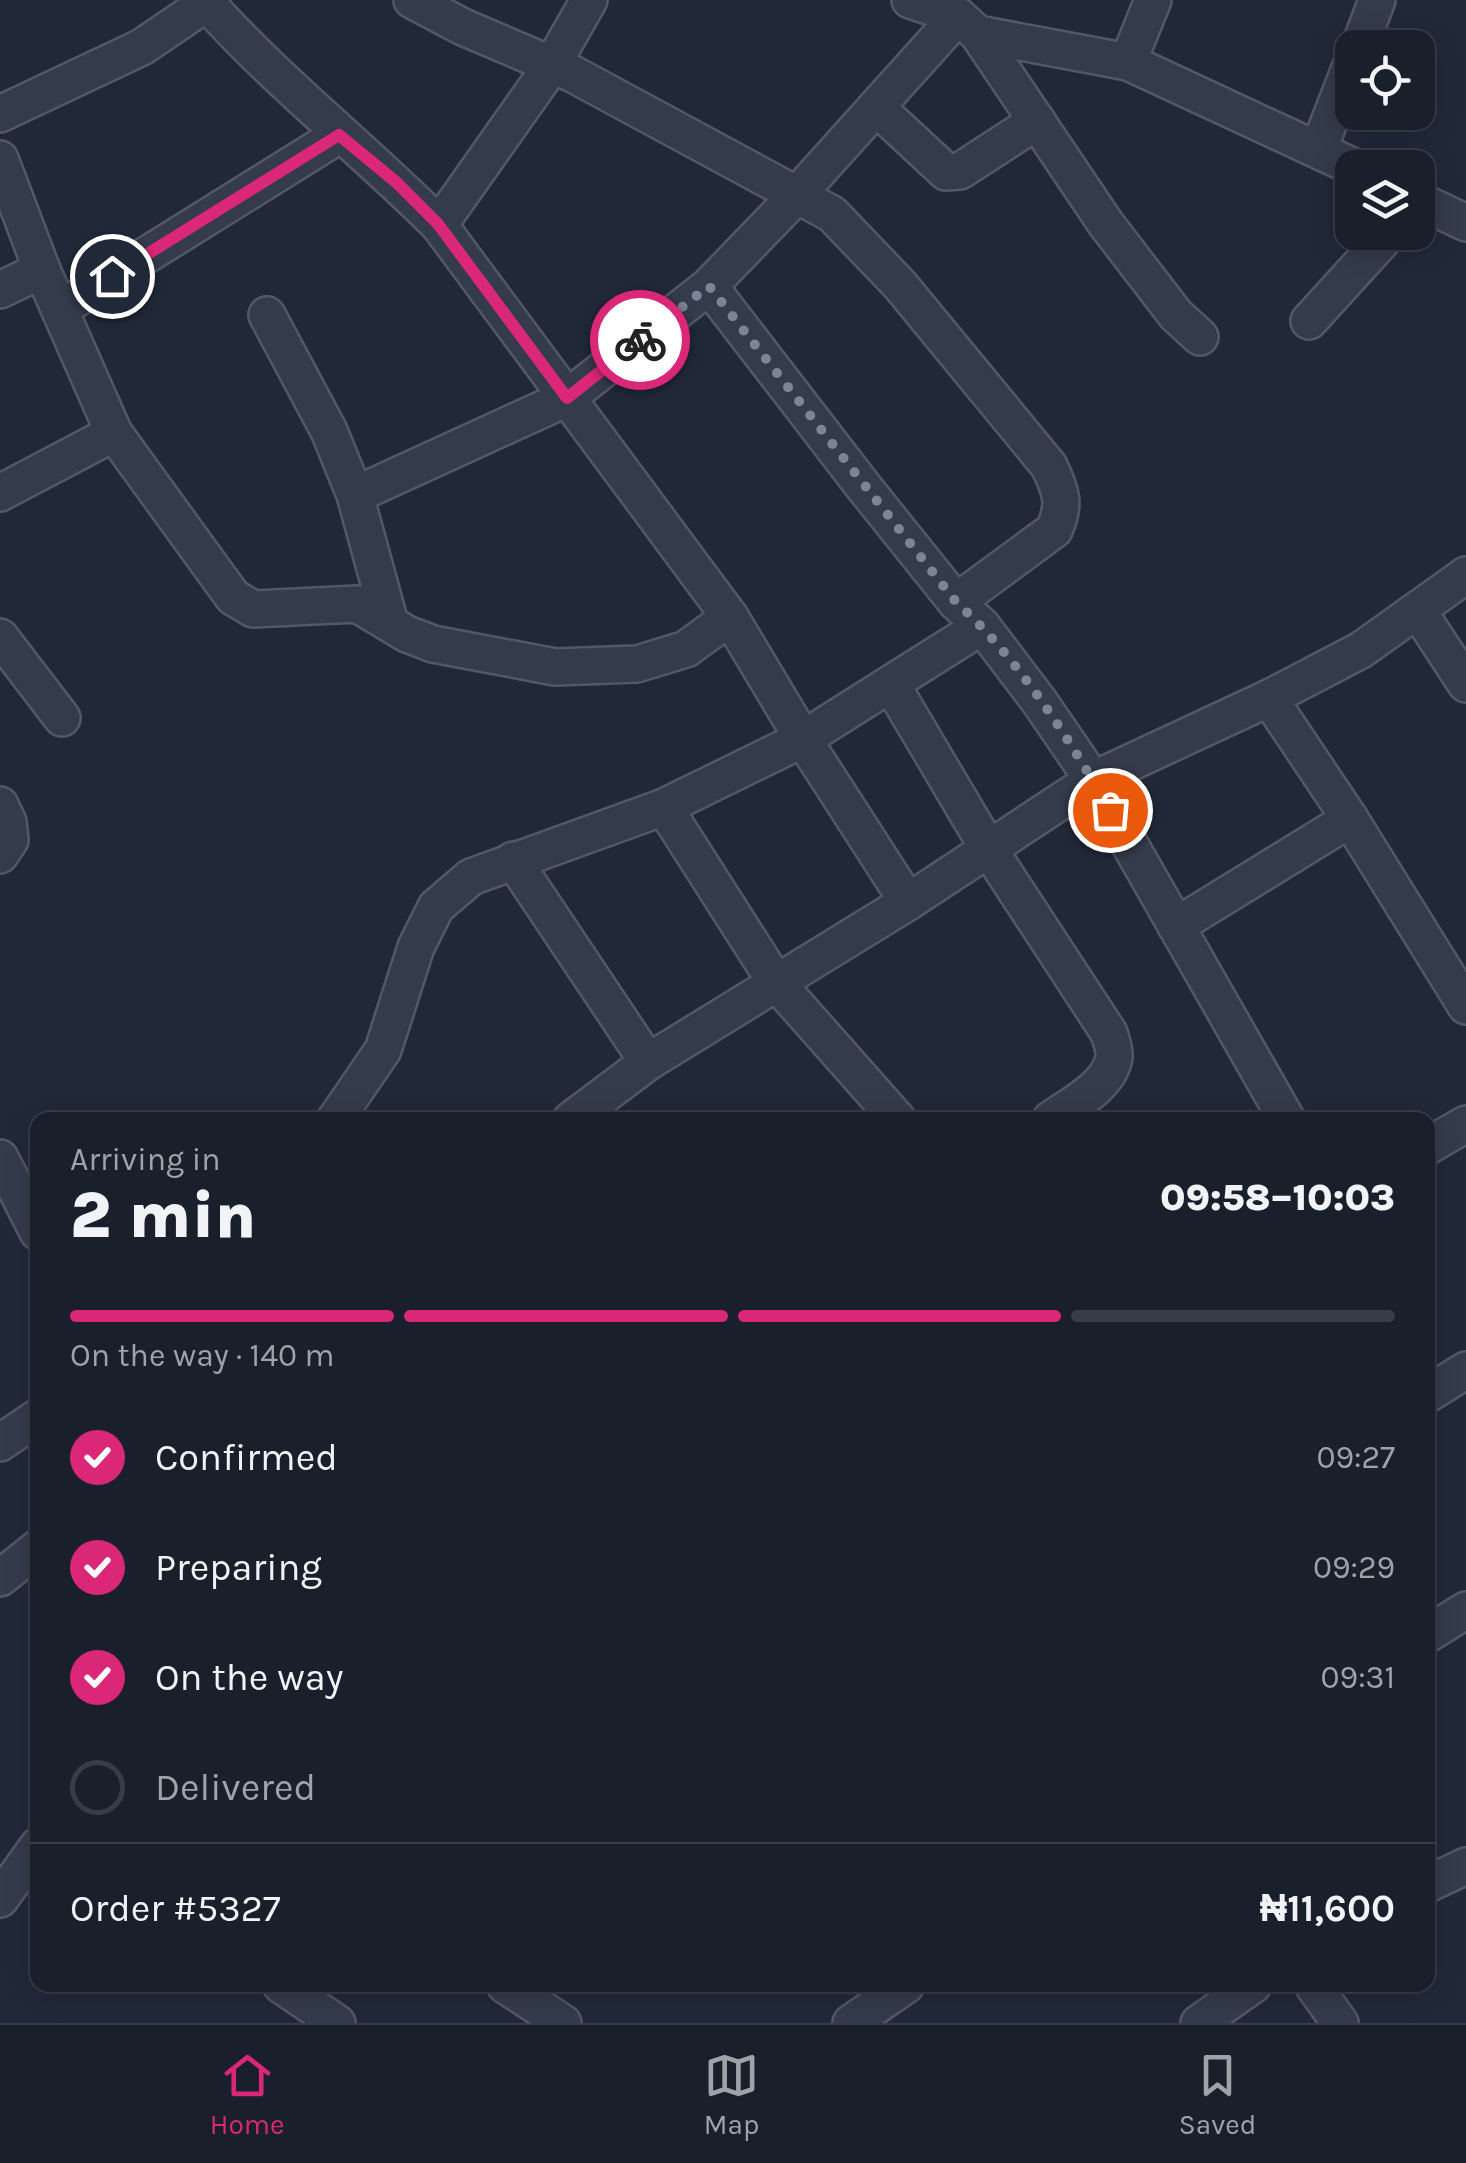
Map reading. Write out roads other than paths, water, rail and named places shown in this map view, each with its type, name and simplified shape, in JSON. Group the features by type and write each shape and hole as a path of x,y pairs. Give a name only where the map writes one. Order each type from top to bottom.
{"street":[{"path":"412,0 552,66 832,214 900,285 1049,466 1062,493 1062,512 1054,530 956,602"},
{"path":"438,224 552,66 589,0"},
{"path":"913,0 968,25 1128,62 1335,157"},
{"path":"1128,62 1153,0"},
{"path":"1365,30 1377,0"},
{"path":"0,114 142,47 208,1 339,135 396,182 438,224 730,617 803,740 908,902"},
{"path":"355,496 567,398 709,286 876,107 968,25"},
{"path":"968,25 1118,240 1176,315 1200,337"},
{"path":"876,107 946,172 960,171 1037,121"},
{"path":"1319,148 1335,107"},
{"path":"60,310 339,135"},
{"path":"0,159 42,270 114,433 233,597 244,605 253,608 357,604 432,644 555,667 636,664 686,649 730,617"},
{"path":"1435,209 1466,223"},
{"path":"1309,321 1374,250"},
{"path":"0,290 42,270"},
{"path":"709,286 956,602 982,626 1093,780 1282,1112"},
{"path":"267,315 329,430 355,496 390,623"},
{"path":"0,493 114,433"},
{"path":"582,1112 648,1062 908,902 1093,780 1269,698 1361,650 1466,575"},
{"path":"1418,611 1466,684"},
{"path":"341,1112 384,1050 416,946 436,907 471,878 664,808 803,740 982,626"},
{"path":"0,637 62,718"},
{"path":"890,684 988,848 1110,1033 1114,1055 1110,1070 1090,1092 1061,1112"},
{"path":"1269,698 1350,818 1466,1005"},
{"path":"0,804 10,840 0,856"},
{"path":"664,808 775,981 891,1112"},
{"path":"1176,926 1350,818"},
{"path":"512,860 648,1062"},
{"path":"1435,1142 1466,1124"},
{"path":"0,1160 30,1217"},
{"path":"1435,1390 1466,1370"},
{"path":"0,1443 30,1423"},
{"path":"0,1578 30,1554"},
{"path":"1435,1630 1466,1610"},
{"path":"0,1899 30,1857"},
{"path":"1435,1881 1466,1866"},
{"path":"291,1992 337,2023"},
{"path":"529,1992 563,2023"},
{"path":"851,2023 892,1992"},
{"path":"1200,2023 1244,1992"},
{"path":"1318,1992 1340,2023"}]}
